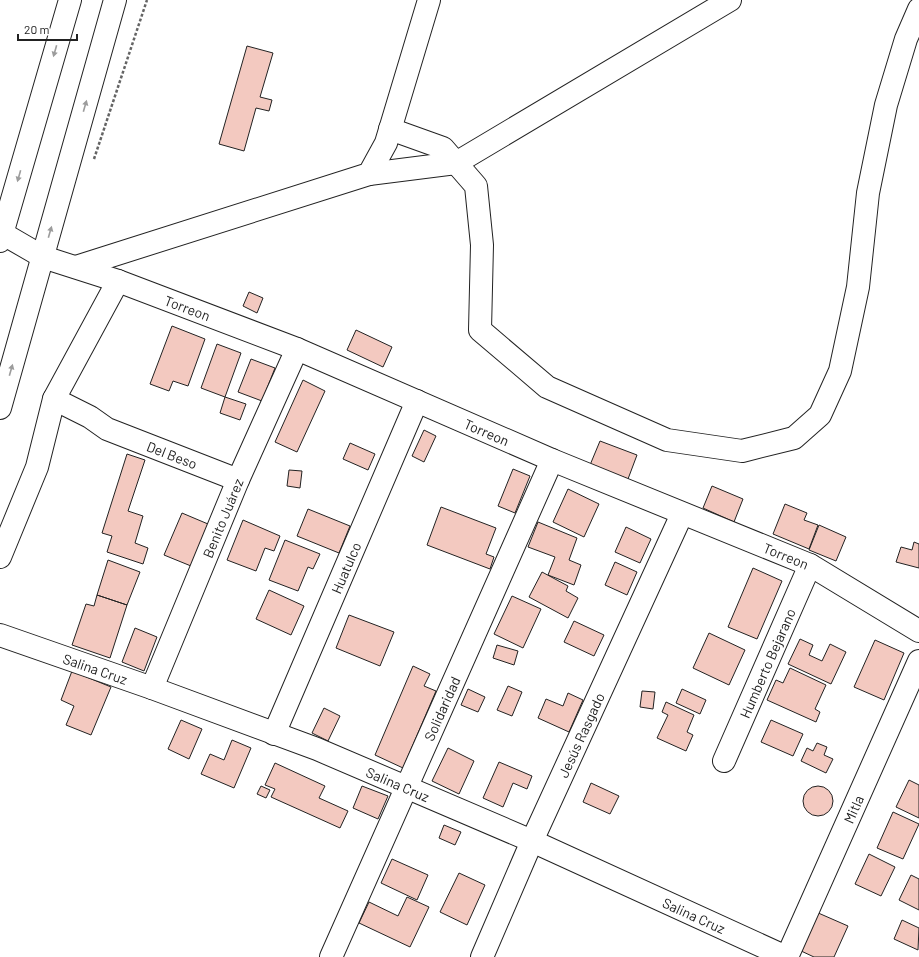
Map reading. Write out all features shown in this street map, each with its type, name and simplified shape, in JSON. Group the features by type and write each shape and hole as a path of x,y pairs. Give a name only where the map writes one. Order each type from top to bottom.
{"street":[{"path":"1,236 70,0"},
{"path":"0,408 115,0"},
{"path":"370,174 386,143 429,0"},
{"path":"76,267 370,174 456,163 730,0"},
{"path":"390,130 443,148 476,186 482,245 480,330 547,387 667,440 742,450 794,438 820,415 840,371 858,287 868,193 886,105 906,39 919,9"},
{"name":"Torreon","path":"1,236 43,257 118,281 297,349 552,460 810,565 919,631"},
{"path":"0,557 37,467 54,399 118,281"},
{"name":"Benito Juárez","path":"152,688 238,480 297,349"},
{"name":"Del Beso","path":"54,399 90,417 107,429 238,480"},
{"name":"Huatulco","path":"274,734 417,401"},
{"name":"Solidaridad","path":"332,957 552,460"},
{"name":"Jesús Rasgado","path":"482,957 532,841 682,514"},
{"name":"Humberto Bejarano","path":"724,761 810,565"},
{"name":"Salina Cruz","path":"0,635 152,688 317,749 532,841 786,957"},
{"name":"Mitla","path":"786,957 919,661"}],"path":[{"path":"92,165 147,0"}],"building":[{"path":"247,46 273,53 260,97 272,100 269,111 256,108 244,151 219,144"},
{"path":"249,292 263,298 257,313 243,306"},
{"path":"172,326 205,339 188,386 173,381 169,391 150,384"},
{"path":"356,330 392,347 383,367 347,350"},
{"path":"217,344 241,353 225,397 201,388"},
{"path":"251,359 275,368 262,401 238,392"},
{"path":"303,380 325,391 297,452 275,442"},
{"path":"225,397 246,404 240,420 220,413"},
{"path":"424,430 436,436 424,462 412,456"},
{"path":"600,441 637,455 628,479 590,465"},
{"path":"350,443 375,454 368,470 343,459"},
{"path":"127,454 145,460 128,511 143,516 135,543 148,548 143,564 107,552 112,536 102,533"},
{"path":"513,469 530,476 515,513 498,506"},
{"path":"289,470 302,471 300,488 287,486"},
{"path":"712,486 743,499 734,522 703,508"},
{"path":"568,489 599,504 584,537 553,522"},
{"path":"785,504 807,513 804,520 818,525 809,549 773,534"},
{"path":"441,507 496,528 486,554 494,557 490,569 427,545"},
{"path":"308,509 350,526 339,553 297,536"},
{"path":"182,513 208,524 191,566 164,555"},
{"path":"243,520 280,536 274,551 265,548 256,571 227,560"},
{"path":"538,522 577,538 569,560 581,565 574,585 548,575 555,557 528,547"},
{"path":"819,525 846,537 836,561 809,550"},
{"path":"626,527 651,539 640,563 615,552"},
{"path":"285,540 320,554 313,569 308,567 298,591 269,580"},
{"path":"914,542 919,544 919,568 896,562 901,547 912,550"},
{"path":"108,560 140,572 127,605 97,595"},
{"path":"615,562 637,572 627,595 605,585"},
{"path":"753,568 782,581 757,639 728,627"},
{"path":"542,572 568,586 566,591 578,598 568,618 529,597"},
{"path":"269,590 304,606 291,635 256,619"},
{"path":"97,595 127,605 110,658 72,645 86,604 94,606"},
{"path":"512,596 541,609 523,648 494,634"},
{"path":"349,615 394,632 380,666 336,648"},
{"path":"574,621 604,635 594,656 564,642"},
{"path":"135,628 157,637 144,671 122,662"},
{"path":"709,633 745,650 729,685 693,668"},
{"path":"800,639 813,645 809,655 822,661 830,644 846,652 831,684 788,664"},
{"path":"875,640 904,653 884,700 854,687"},
{"path":"497,645 518,651 514,665 493,658"},
{"path":"413,666 430,674 424,686 436,691 403,768 375,755"},
{"path":"790,668 826,685 815,709 820,712 816,722 767,700 776,680 783,683"},
{"path":"72,671 111,687 91,735 66,725 74,706 61,700"},
{"path":"508,686 522,692 512,716 497,710"},
{"path":"468,689 485,697 478,712 461,705"},
{"path":"682,689 706,700 700,714 676,703"},
{"path":"642,691 655,692 653,709 640,707"},
{"path":"568,693 583,700 569,732 538,718 546,699 563,706"},
{"path":"666,702 694,715 687,732 693,735 686,751 657,738 668,715 662,712"},
{"path":"324,708 340,716 328,741 312,733"},
{"path":"181,720 202,729 189,759 168,749"},
{"path":"771,720 803,734 793,756 761,742"},
{"path":"232,740 251,748 234,788 201,774 210,754 224,760"},
{"path":"817,743 827,747 824,755 833,759 826,773 801,761 807,748 813,751"},
{"path":"448,748 474,761 459,794 432,781"},
{"path":"499,762 532,776 527,789 513,783 503,807 483,798"},
{"path":"275,763 325,786 319,798 348,811 340,828 271,797 275,789 265,785"},
{"path":"909,780 919,785 919,818 896,807"},
{"path":"591,783 619,796 610,814 583,802"},
{"path":"261,786 270,790 266,798 257,794"},
{"path":"362,786 388,796 378,819 353,808"},
{"path":"818,786 829,790 833,801 829,812 818,816 807,812 803,801 807,790"},
{"path":"893,812 919,824 903,859 877,848"},
{"path":"444,825 461,832 455,845 439,838"},
{"path":"869,854 895,867 881,896 855,884"},
{"path":"392,859 428,875 417,900 381,883"},
{"path":"459,873 485,885 467,925 440,912"},
{"path":"911,875 919,879 919,910 899,900"},
{"path":"407,897 429,907 410,947 359,923 369,902 398,916"},
{"path":"816,912 848,926 834,957 814,957 799,950"},
{"path":"902,920 919,928 918,950 894,939"}]}
